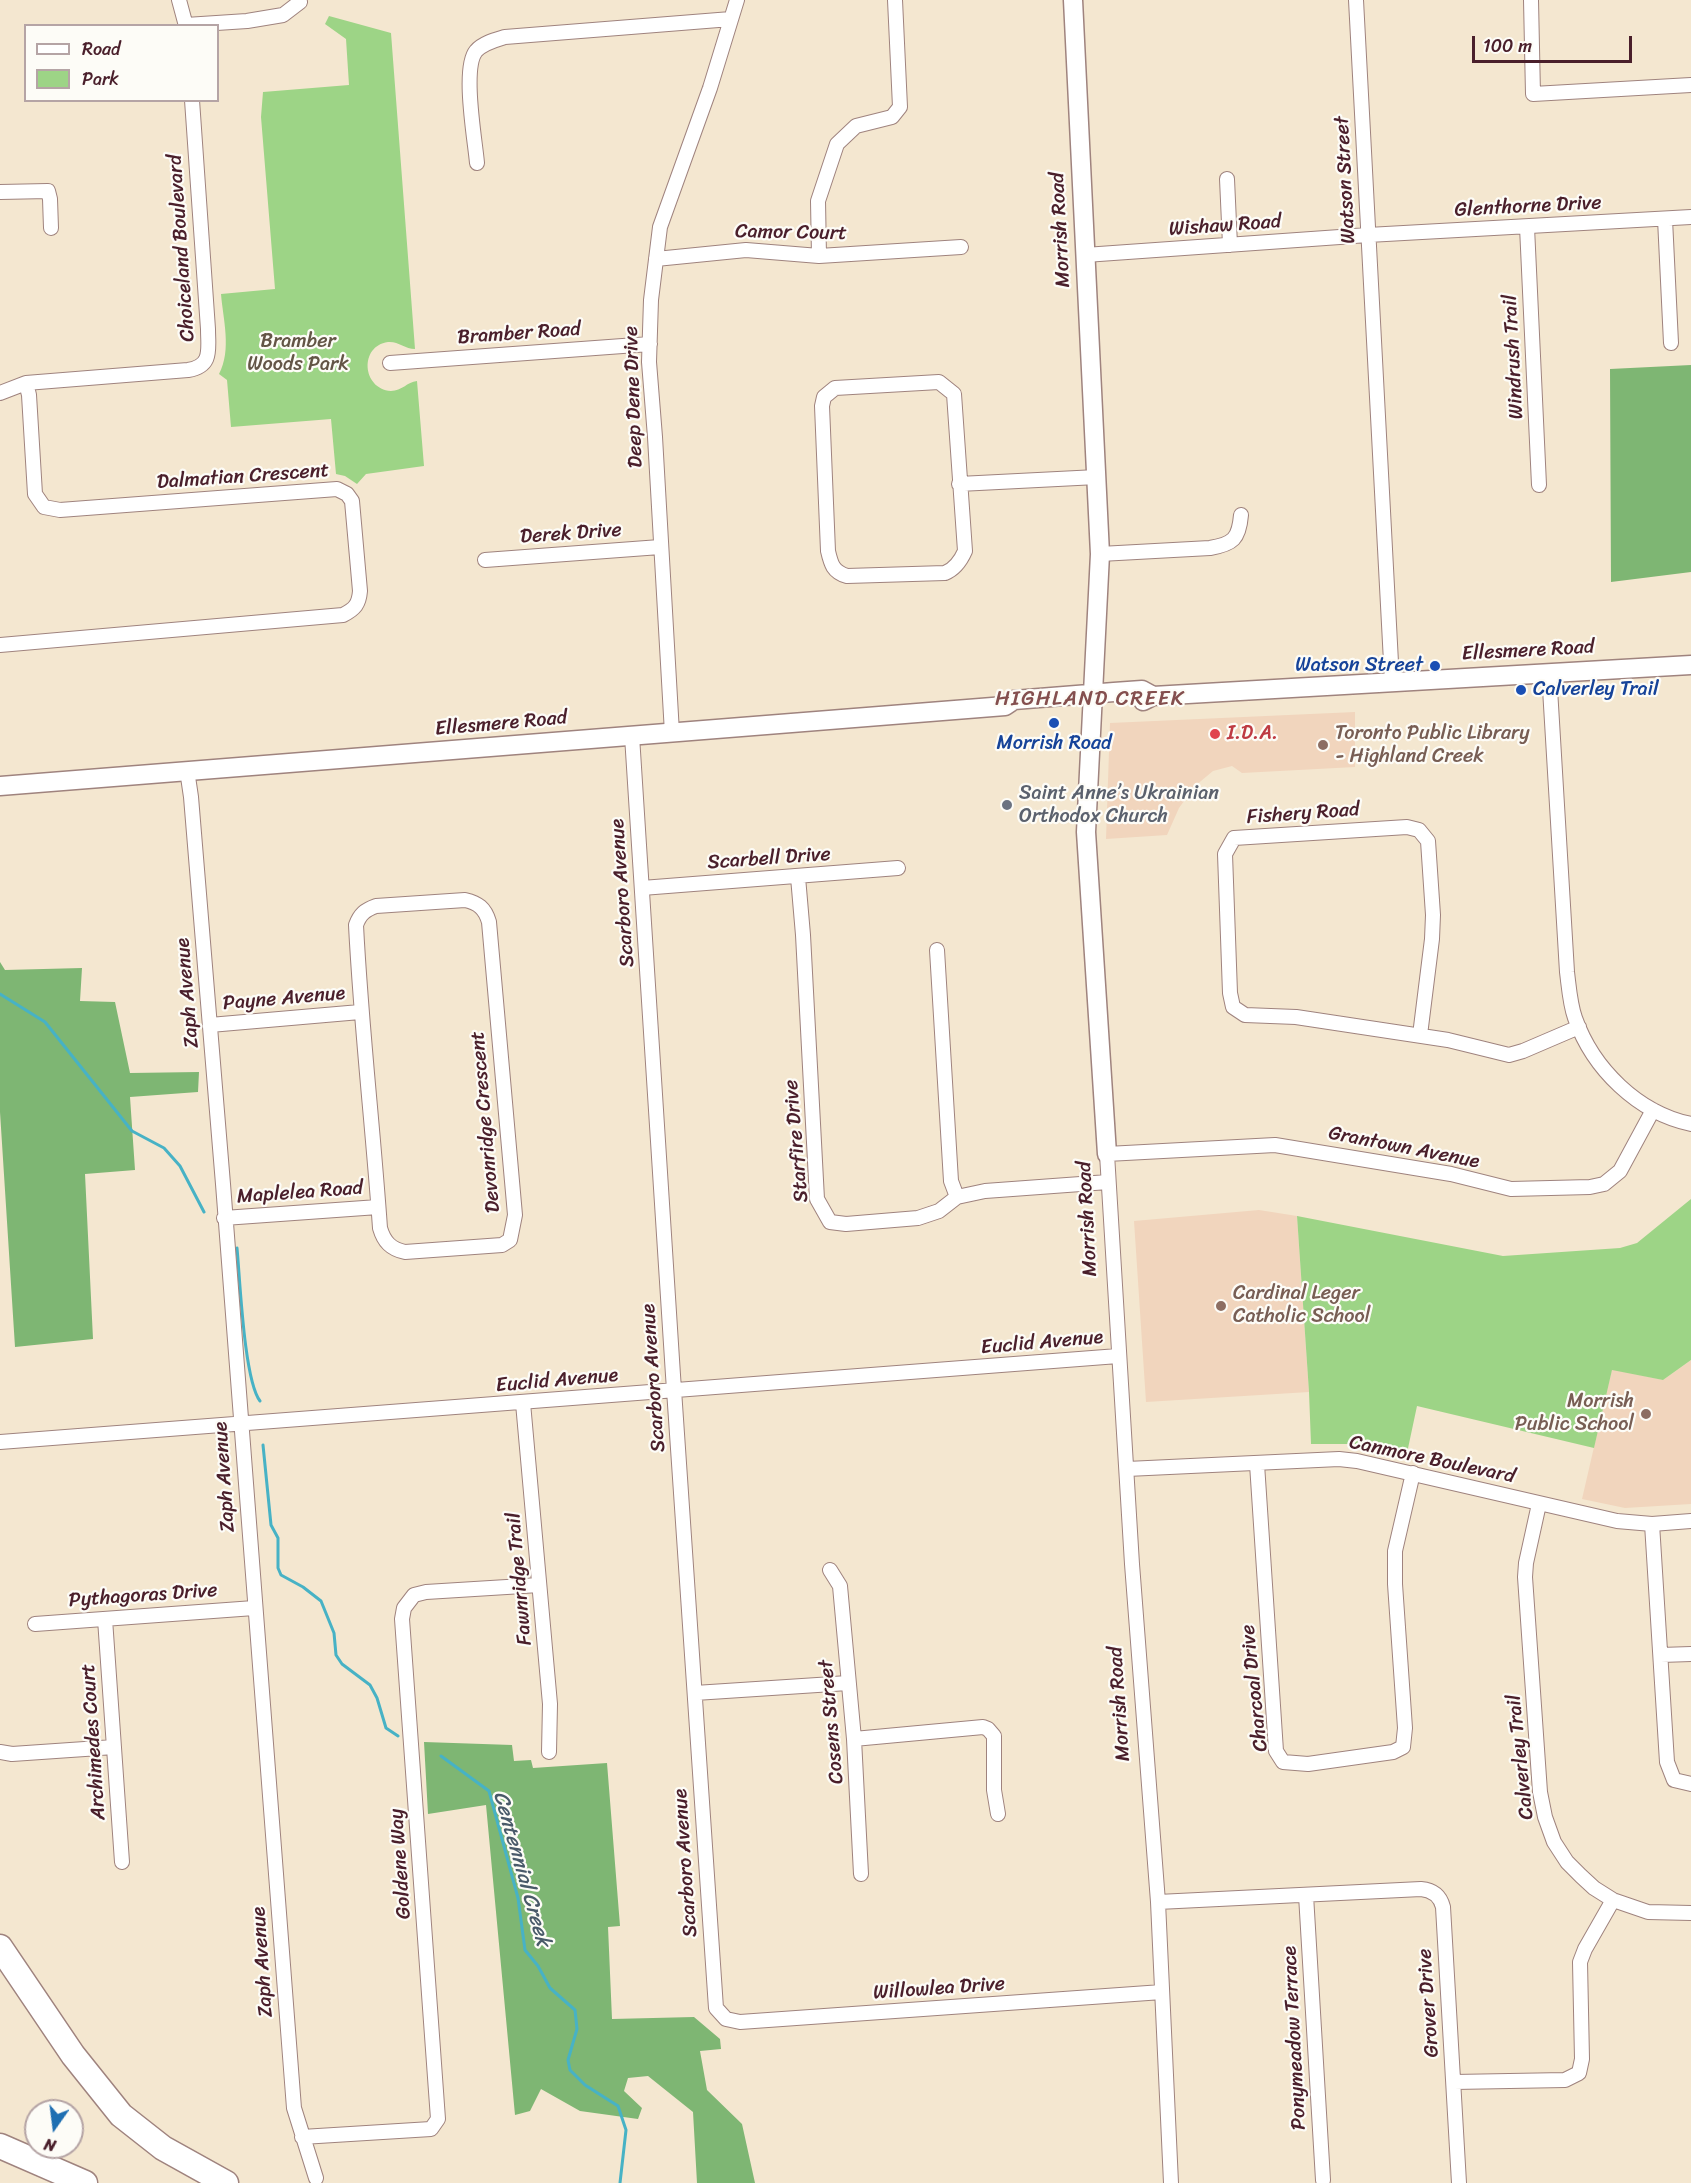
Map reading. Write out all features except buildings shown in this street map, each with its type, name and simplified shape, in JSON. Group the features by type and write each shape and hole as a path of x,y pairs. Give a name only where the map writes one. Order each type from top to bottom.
{"highway":[{"path":"0,1947 73,2055 121,2115 163,2148 226,2183"},
{"path":"0,2146 86,2183"},
{"path":"0,2162 46,2183"}],"main road":[{"name":"Morrish Road","path":"1072,0 1100,554 1086,832 1107,1155"},
{"name":"Ellesmere Road","path":"0,786 1005,706 1014,700 1093,699 1142,690 1153,696 1549,672 1691,670"}],"street":[{"path":"179,0 186,24"},
{"name":"Deep Dene Drive","path":"672,733 649,362 651,300 660,227 710,88 737,0"},
{"path":"819,256 818,201 837,144 856,126 892,117 900,107 895,0"},
{"name":"Watson Street","path":"1356,0 1392,681"},
{"path":"1531,0 1533,94 1691,85"},
{"path":"201,24 247,21 283,15 300,2"},
{"path":"477,163 470,80 473,57 483,46 505,37 731,19"},
{"name":"Choiceland Boulevard","path":"0,393 26,383 188,370 205,363 208,355 208,329 192,102"},
{"path":"1227,179 1230,245"},
{"path":"0,192 48,191 51,228"},
{"name":"Glenthorne Drive","path":"1368,235 1691,217"},
{"path":"1665,219 1671,343"},
{"name":"Windrush Trail","path":"1527,227 1539,485"},
{"name":"Wishaw Road","path":"1085,255 1368,235"},
{"name":"Camor Court","path":"656,260 746,250 819,256 961,247"},
{"name":"Bramber Road","path":"390,363 650,344"},
{"path":"939,382 954,394 959,484 965,551 961,560 950,571 847,576 838,573 831,566 828,551 822,406 824,397 835,388 939,382"},
{"name":"Dalmatian Crescent","path":"0,645 343,615 354,610 359,602 352,501 347,494 337,489 60,510 44,507 35,494 29,395 26,383"},
{"path":"959,484 1097,477"},
{"path":"1100,554 1187,550 1225,545 1235,539 1240,528 1241,514"},
{"name":"Derek Drive","path":"485,560 660,547"},
{"path":"1549,672 1567,972 1571,1005 1589,1048 1619,1086 1653,1110 1691,1124"},
{"name":"Scarboro Avenue","path":"632,736 715,2002 721,2015"},
{"name":"Zaph Avenue","path":"187,770 192,797 294,2108 316,2178"},
{"name":"Fishery Road","path":"1420,1035 1433,915 1428,841 1419,830 1407,827 1234,838 1225,854 1230,993 1233,1007 1245,1015 1296,1017 1420,1035 1509,1054 1523,1051 1579,1027"},
{"name":"Scarbell Drive","path":"642,888 898,868"},
{"name":"Starfire Drive","path":"798,877 817,1199 830,1222 846,1224 918,1218 939,1211 957,1197 985,1191 1108,1182"},
{"name":"Devonridge Crescent","path":"465,900 476,903 486,912 489,922 512,1168 515,1223 510,1240 502,1245 405,1252 394,1250 383,1238 380,1228 368,1074 360,1012 356,925 360,915 376,906 465,900"},
{"path":"937,950 951,1181 957,1197"},
{"name":"Payne Avenue","path":"210,1024 360,1012"},
{"name":"Grantown Avenue","path":"1107,1155 1275,1144 1450,1174 1511,1189 1590,1187 1604,1184 1620,1171 1653,1110"},
{"name":"Morrish Road","path":"1107,1155 1132,1564 1158,1902 1171,2183"},
{"name":"Maplelea Road","path":"224,1218 378,1207"},
{"name":"Euclid Avenue","path":"0,1442 1118,1356"},
{"name":"Fawnridge Trail","path":"523,1403 550,1704 549,1752"},
{"name":"Canmore Boulevard","path":"1127,1469 1339,1459 1413,1473 1617,1521 1652,1524 1691,1521"},
{"name":"Charcoal Drive","path":"1257,1464 1276,1751 1283,1762 1308,1764 1393,1752 1403,1747 1405,1728 1395,1584 1395,1551 1413,1473"},
{"name":"Calverley Trail","path":"1539,1504 1526,1577 1540,1792 1549,1831 1567,1862 1594,1888 1614,1900 1648,1912 1691,1913"},
{"path":"1652,1524 1667,1762 1674,1780 1691,1784"},
{"name":"Cosens Street","path":"830,1570 840,1586 854,1739 861,1874"},
{"name":"Goldene Way","path":"302,2137 431,2129 438,2119 402,1619 404,1608 414,1595 426,1592 540,1585"},
{"name":"Pythagoras Drive","path":"35,1624 254,1608"},
{"name":"Archimedes Court","path":"105,1619 122,1862"},
{"path":"1661,1655 1691,1654"},
{"path":"695,1693 848,1683"},
{"path":"854,1739 982,1727 988,1729 993,1736 994,1790 998,1814"},
{"path":"0,1752 12,1754 114,1747"},
{"name":"Grover Drive","path":"1158,1902 1421,1888 1436,1894 1441,1899 1454,2082 1565,2080 1579,2073 1582,2060 1579,1971 1581,1960 1614,1900"},
{"name":"Ponymeadow Terrace","path":"1306,1895 1323,2180"},
{"name":"Willowlea Drive","path":"721,2015 732,2022 740,2022 1162,1992"},
{"path":"1454,2082 1459,2183"}],"shaded area":[{"path":"1355,712 1355,767 1242,773 1232,766 1213,771 1195,786 1179,808 1167,835 1106,839 1110,723"},
{"name":"Cardinal Leger Catholic School","path":"1259,1210 1297,1216 1309,1392 1146,1402 1134,1221"},
{"name":"Morrish Public School","path":"1691,1360 1691,1504 1625,1508 1582,1499 1612,1369 1663,1380"}],"green space":[{"name":"Bramber Woods Park","path":"329,16 391,33 415,349 392,342 379,345 372,351 368,367 374,383 391,391 417,381 424,466 366,474 357,484 345,476 336,474 331,419 231,427 227,380 219,374 226,345 221,294 275,289 261,117 263,92 349,85 346,39 325,24"},
{"path":"1691,365 1691,572 1611,582 1610,369"},
{"path":"0,962 5,970 82,968 80,1001 115,1002 130,1073 199,1072 198,1092 130,1097 135,1170 85,1174 93,1339 15,1347 0,1112"},
{"path":"1691,1199 1691,1360 1663,1380 1612,1370 1594,1448 1417,1406 1407,1453 1361,1444 1311,1444 1297,1216 1503,1256 1620,1248 1637,1243"},
{"path":"424,1742 512,1745 514,1761 531,1760 533,1768 607,1763 620,1926 608,1927 612,2019 694,2017 720,2039 721,2049 700,2051 707,2090 742,2124 755,2183 697,2183 693,2112 648,2076 628,2078 624,2091 642,2108 638,2119 580,2111 541,2089 530,2111 515,2115 486,1805 428,1814"}],"waterway":[{"name":"Centennial Creek","path":"0,994 45,1022 132,1131 164,1148 180,1166 204,1212"},
{"name":"Centennial Creek","path":"237,1248 246,1352 250,1373 260,1401"},
{"name":"Centennial Creek","path":"263,1445 271,1525 278,1538 278,1568 281,1575 303,1587 321,1601 334,1633 336,1655 342,1664 370,1685 377,1698 386,1728 398,1736"},
{"name":"Centennial Creek","path":"441,1756 489,1791 518,1898 525,1950 538,1966 550,1988 575,2010 577,2029 568,2060 570,2070 585,2085 618,2106 626,2130 620,2183"}],"place":[{"name":"Watson Street","path":"1435,666"},
{"name":"Calverley Trail","path":"1521,690"},
{"name":"Morrish Road","path":"1054,723"},
{"name":"I.D.A.","path":"1215,734"},
{"name":"Toronto Public Library - Highland Creek","path":"1323,745"},
{"name":"Saint Anne’s Ukrainian Orthodox Church","path":"1007,805"},
{"name":"Cardinal Leger Catholic School","path":"1221,1306"},
{"name":"Morrish Public School","path":"1646,1414"}],"district":[{"name":"HIGHLAND CREEK","path":"1090,700"}]}
